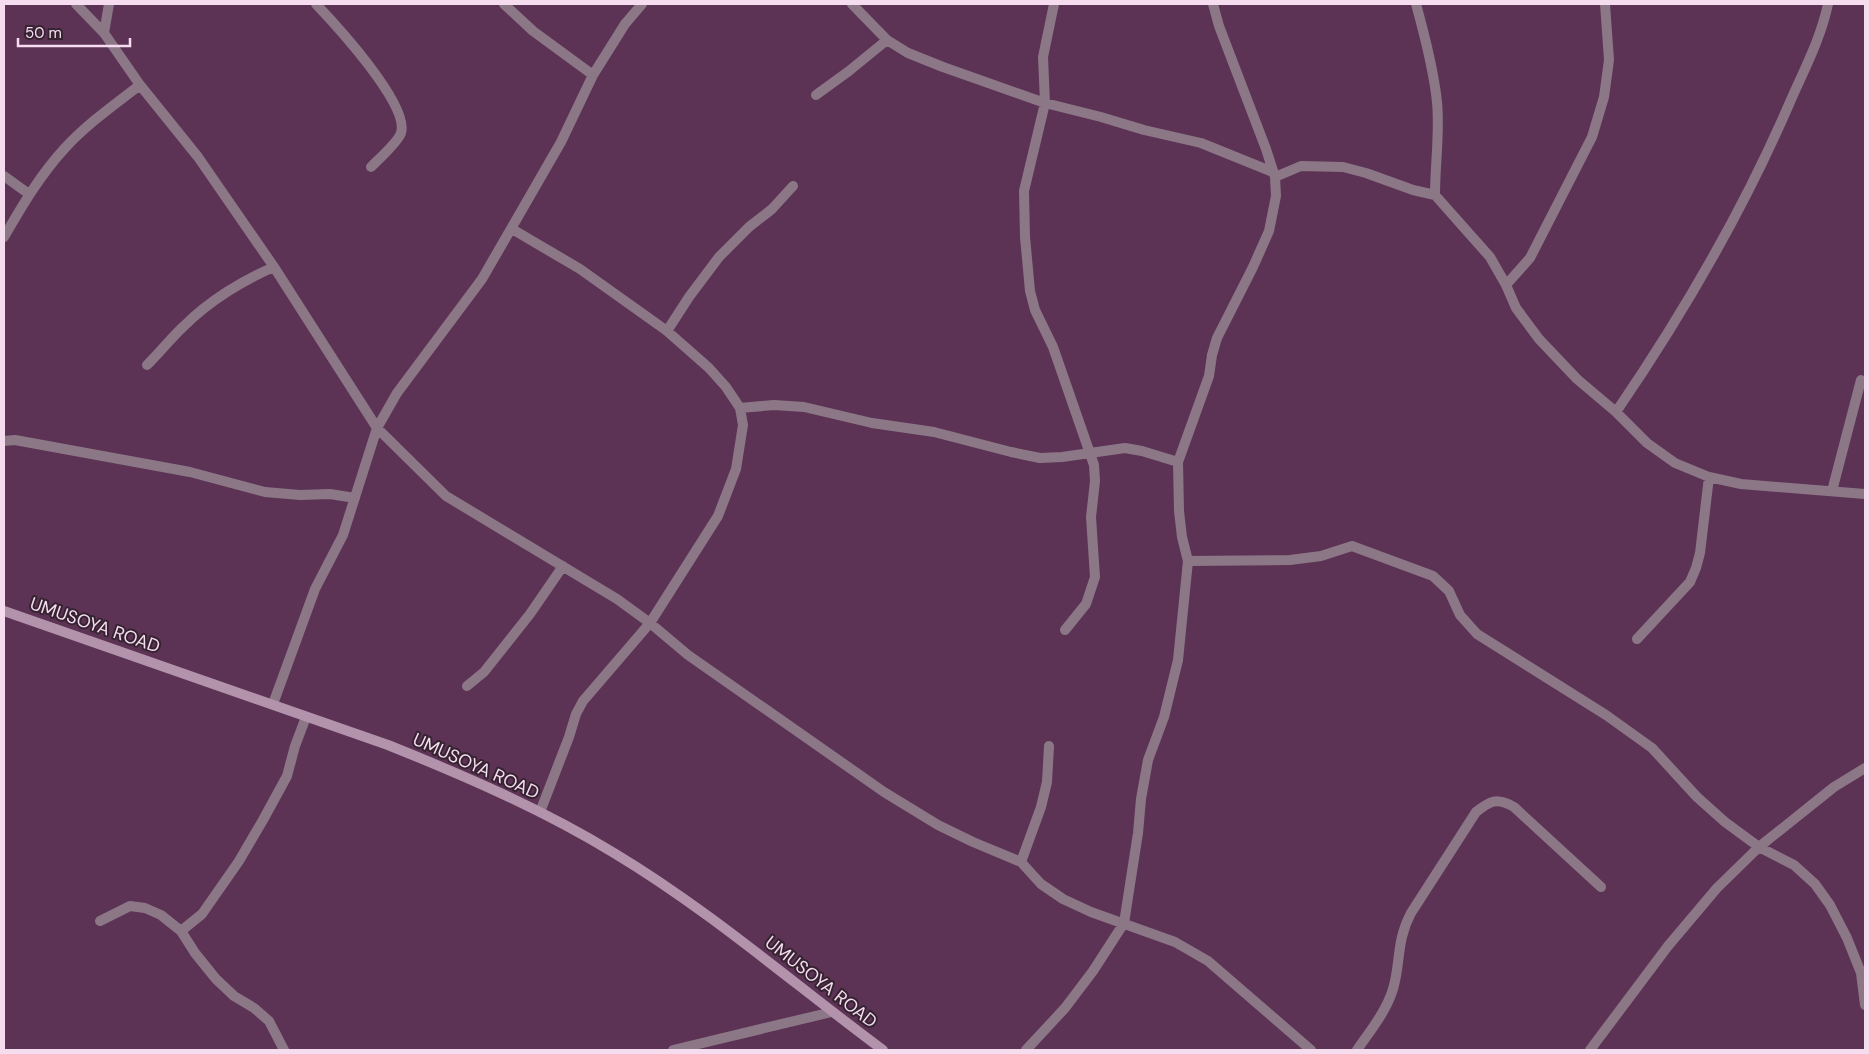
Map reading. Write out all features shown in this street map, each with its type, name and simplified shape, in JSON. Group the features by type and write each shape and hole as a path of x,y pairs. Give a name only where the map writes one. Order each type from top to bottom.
{"main road":[{"name":"UMUSOYA ROAD","path":"4,611 388,745 450,770 540,812 615,853 682,898 883,1050"}],"street":[{"path":"76,4 104,33 140,85 198,157 274,267 377,428 446,496 617,599 709,671 884,792 938,825 1021,862 1041,884 1063,899 1091,912 1175,942 1208,961 1311,1050"},
{"path":"104,33 109,4"},
{"path":"316,4 356,48 376,75 392,100 402,123 400,135 371,167"},
{"path":"504,4 533,31 593,75"},
{"path":"852,4 886,40 908,53 1045,103 1144,130 1201,143 1274,175 1301,166 1343,167 1413,190 1435,195 1490,257 1506,285 1516,308 1539,339 1577,379 1616,412 1646,443 1675,463 1709,477 1741,484 1865,494"},
{"path":"1054,4 1043,56 1045,103 1024,191 1025,237 1030,291 1035,310 1053,347 1091,454 1095,480 1091,516 1095,577 1086,604 1065,630"},
{"path":"1026,1050 1065,1008 1093,971 1124,923 1148,760 1164,717 1178,660 1188,561 1180,520 1177,487 1178,462 1209,376 1212,354 1217,338 1269,231 1276,196 1274,175 1266,149 1219,26 1213,4"},
{"path":"1416,4 1437,101 1438,154 1435,195"},
{"path":"1506,285 1530,258 1592,137 1604,98 1610,60 1604,4"},
{"path":"1616,412 1644,372 1714,257 1775,137 1824,25 1828,4"},
{"path":"273,704 315,589 343,535 377,428 397,393 482,279 561,142 593,75 636,6"},
{"path":"816,95 849,71 886,40"},
{"path":"4,237 29,194 66,148 103,114 140,85"},
{"path":"4,176 29,194"},
{"path":"667,331 689,297 719,257 749,227 772,209 793,186"},
{"path":"512,229 580,269 667,331 709,368 726,387 740,408 743,426 736,469 718,516 650,623 583,701 576,714 540,812"},
{"path":"147,365 185,324 221,296 250,277 274,267"},
{"path":"1832,491 1861,380"},
{"path":"740,408 774,405 804,407 872,423 934,432 1040,458 1091,454 1125,448 1178,462"},
{"path":"4,441 15,440 190,472 265,492 300,495 330,494 355,498"},
{"path":"1636,639 1690,582 1700,553 1709,477"},
{"path":"1188,561 1290,560 1321,556 1352,546 1433,576 1448,591 1460,615 1477,634 1606,715 1652,748 1697,797 1725,822 1759,847 1794,865 1814,884 1830,905 1847,938 1861,973 1865,1005"},
{"path":"467,686 484,672 530,614 563,566"},
{"path":"182,930 202,914 234,868 263,820 287,776 295,746 306,717"},
{"path":"1021,862 1041,807 1047,782 1050,746"},
{"path":"1590,1050 1668,946 1717,888 1759,847 1834,787 1865,768"},
{"path":"1358,1050 1380,1016 1393,988 1403,928 1476,812 1490,801 1504,801 1514,807 1601,888"},
{"path":"100,921 130,906 145,908 161,915 182,930 216,980 234,996 254,1008 269,1021 284,1050"},
{"path":"672,1050 832,1012"}]}
